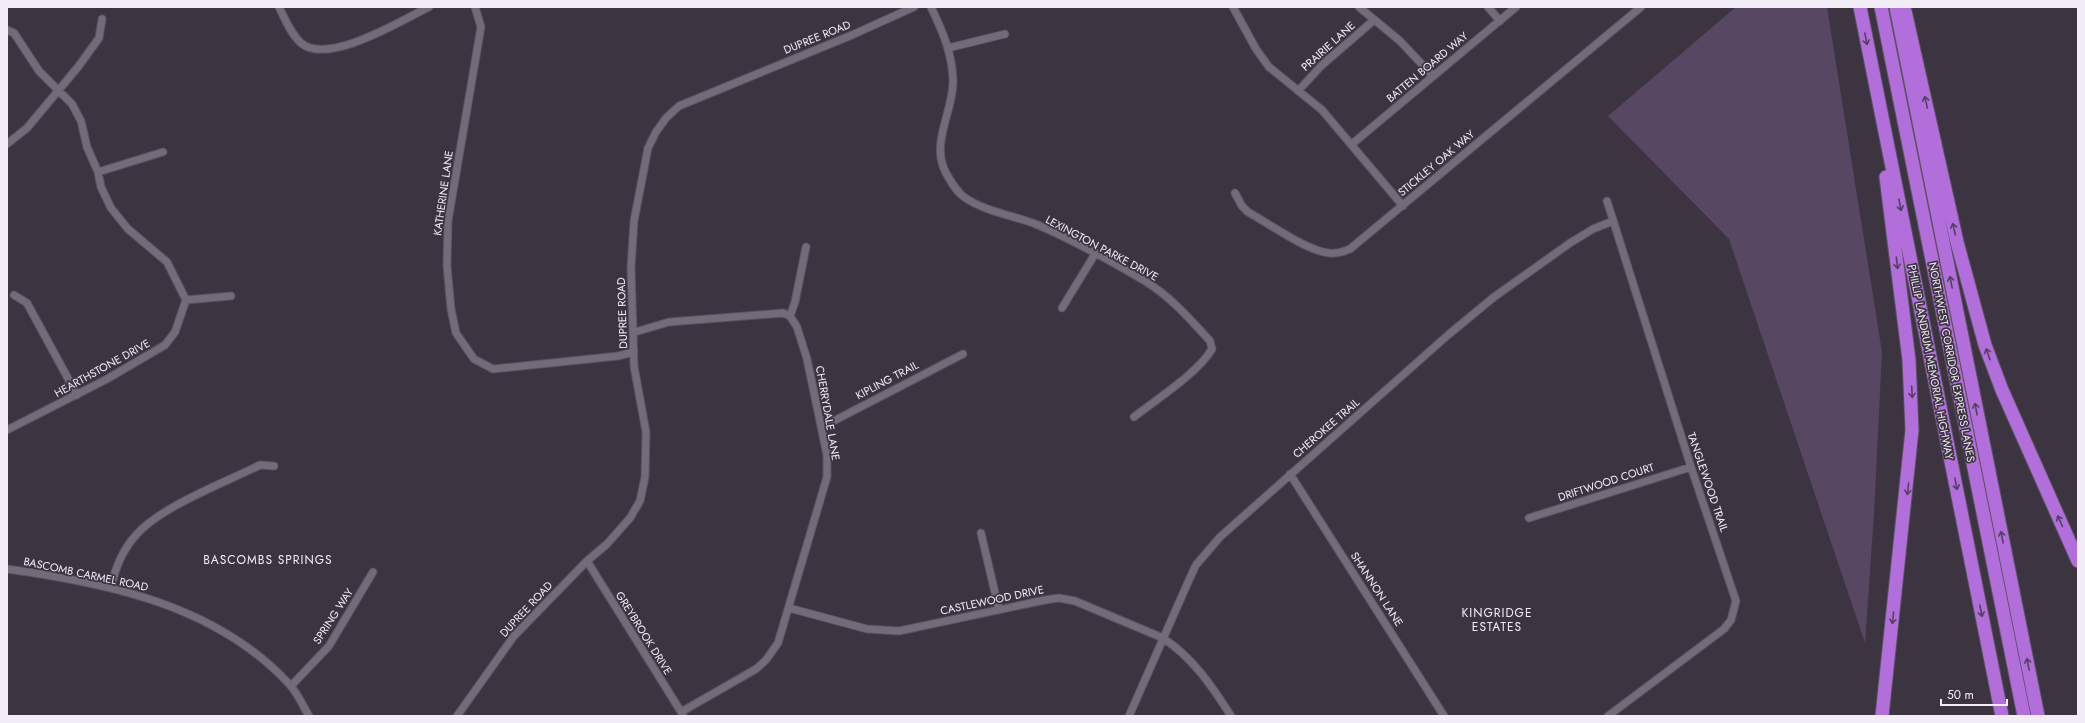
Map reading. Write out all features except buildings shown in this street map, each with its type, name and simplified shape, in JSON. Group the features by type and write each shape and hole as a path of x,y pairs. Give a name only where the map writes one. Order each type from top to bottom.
{"highway":[{"name":"PHILLIP LANDRUM MEMORIAL HIGHWAY","path":"1860,7 2002,716"},
{"name":"NORTHWEST CORRIDOR EXPRESS LANES","path":"1881,7 2024,716"},
{"path":"1896,7 2038,716"},
{"path":"1905,7 1957,242 1983,339 2002,390 2078,561"},
{"path":"1873,71 1908,352 1912,406 1909,472 1882,716"}],"street":[{"path":"279,7 291,31 302,44 315,50 332,49 371,36 429,7"},
{"name":"KATHERINE LANE","path":"475,7 481,27 448,221 447,266 451,309 456,333 474,359 494,369 618,356 634,352"},
{"name":"DUPREE ROAD","path":"457,716 514,636 587,561 607,544 630,518 640,501 645,477 646,432 634,366 631,268 634,221 648,148 656,132 666,118 679,106 852,35 914,7"},
{"name":"LEXINGTON PARKE DRIVE","path":"931,7 943,32 948,48 953,81 952,102 940,142 941,158 945,172 954,186 965,197 981,206 1062,236 1146,282 1168,296 1210,341 1212,349 1208,356 1180,382 1134,417"},
{"path":"1233,7 1262,59 1276,74 1322,110 1403,206"},
{"path":"1359,7 1400,41 1433,76"},
{"path":"1488,7 1500,21"},
{"name":"BATTEN BOARD WAY","path":"1352,144 1516,7"},
{"name":"STICKLEY OAK WAY","path":"1236,193 1242,206 1248,212 1308,246 1329,253 1340,253 1350,249 1641,7"},
{"path":"7,144 27,128 59,91 99,38 102,20"},
{"name":"PRAIRIE LANE","path":"1298,91 1322,65 1374,20"},
{"path":"7,30 14,33 39,71 72,104 81,121 87,147 98,172 101,187 111,208 128,229 167,262 186,300 231,296"},
{"path":"948,48 1005,34"},
{"path":"98,172 163,152"},
{"name":"TANGLEWOOD TRAIL","path":"1607,201 1690,467 1736,601 1735,611 1731,620 1716,637 1608,716"},
{"name":"CHEROKEE TRAIL","path":"1129,716 1188,580 1207,550 1290,474 1448,335 1494,297 1570,243 1593,229 1613,221"},
{"path":"634,332 669,322 783,313 790,316 795,302 806,247"},
{"path":"1062,308 1095,254"},
{"path":"14,295 28,303 77,395"},
{"name":"HEARTHSTONE DRIVE","path":"7,430 107,379 165,345 175,332 186,300"},
{"name":"CHERRYDALE LANE","path":"682,714 743,678 766,660 778,643 827,477 827,455 807,359 797,327 790,316"},
{"name":"KIPLING TRAIL","path":"822,427 938,365 963,354"},
{"path":"111,588 114,572 124,551 137,533 150,522 178,505 260,465 274,466"},
{"name":"DRIFTWOOD COURT","path":"1529,518 1690,467"},
{"name":"SHANNON LANE","path":"1290,474 1444,716"},
{"path":"981,533 999,610"},
{"name":"GREYBROOK DRIVE","path":"587,561 682,714"},
{"name":"BASCOMB CARMEL ROAD","path":"7,569 111,588 150,599 218,627 266,662 291,686 310,716"},
{"name":"SPRING WAY","path":"291,686 329,646 373,572"},
{"name":"CASTLEWOOD DRIVE","path":"789,608 851,626 883,631 916,628 1059,598 1088,606 1163,638 1180,651 1202,674 1231,716"}],"shaded area":[{"path":"1736,7 1827,7 1882,352 1874,514 1865,643 1729,239 1608,116"}],"district":[{"name":"BASCOMBS SPRINGS","path":"268,560"},
{"name":"KINGRIDGE ESTATES","path":"1497,620"}]}
